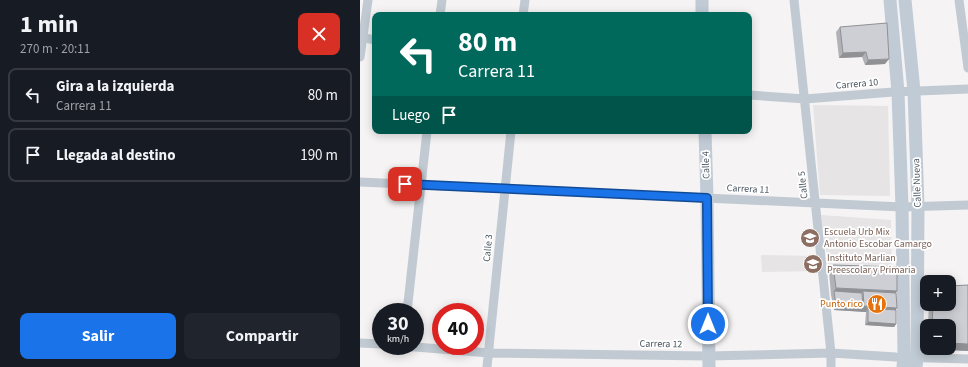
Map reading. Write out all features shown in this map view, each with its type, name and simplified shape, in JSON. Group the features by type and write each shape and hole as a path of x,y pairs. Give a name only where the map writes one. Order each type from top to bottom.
{"main road":[{"path":"702,0 702,12"},
{"name":"Calle Nueva","path":"890,0 898,92 902,207 903,362"},
{"name":"Calle Nueva","path":"905,0 914,91 918,207 916,362"},
{"name":"Calle 4","path":"705,134 708,362"}],"street":[{"path":"360,57 361,37 368,0"},
{"path":"440,12 442,0"},
{"path":"523,12 525,0"},
{"name":"Calle 5","path":"794,0 832,367"},
{"path":"959,0 968,68"},
{"path":"361,37 372,39"},
{"name":"Carrera 10","path":"752,95 805,100 898,92 968,89"},
{"path":"408,303 427,134"},
{"name":"Calle 3","path":"487,367 511,134"},
{"name":"Carrera 11","path":"360,182 902,207 968,205"},
{"path":"360,343 372,344"},
{"name":"Carrera 12","path":"424,348 489,353 708,362 831,353 903,362 968,359"}],"shaded area":[{"path":"813,105 888,106 890,196 820,195"},
{"path":"821,215 891,220 892,274 829,272"},
{"path":"761,255 817,256 819,271 762,272"}],"building":[{"path":"887,23 889,59 868,60 866,52 843,53 840,27"},
{"path":"833,265 897,267 897,291 836,288"},
{"path":"968,285 968,344 956,343 956,319 932,319 933,311 956,311 956,286"},
{"path":"834,291 862,293 863,308 836,306"},
{"path":"863,291 896,293 897,308 864,306"},
{"path":"868,308 896,310 896,324 868,322"}],"place":[{"name":"Escuela Urb Mix Antonio Escobar Camargo","path":"810,238"},
{"name":"Instituto Marlian Preescolar y Primaria","path":"813,264"},
{"name":"Punto rico","path":"877,304"}],"route":[{"path":"405,184 707,198 708,324"}]}
